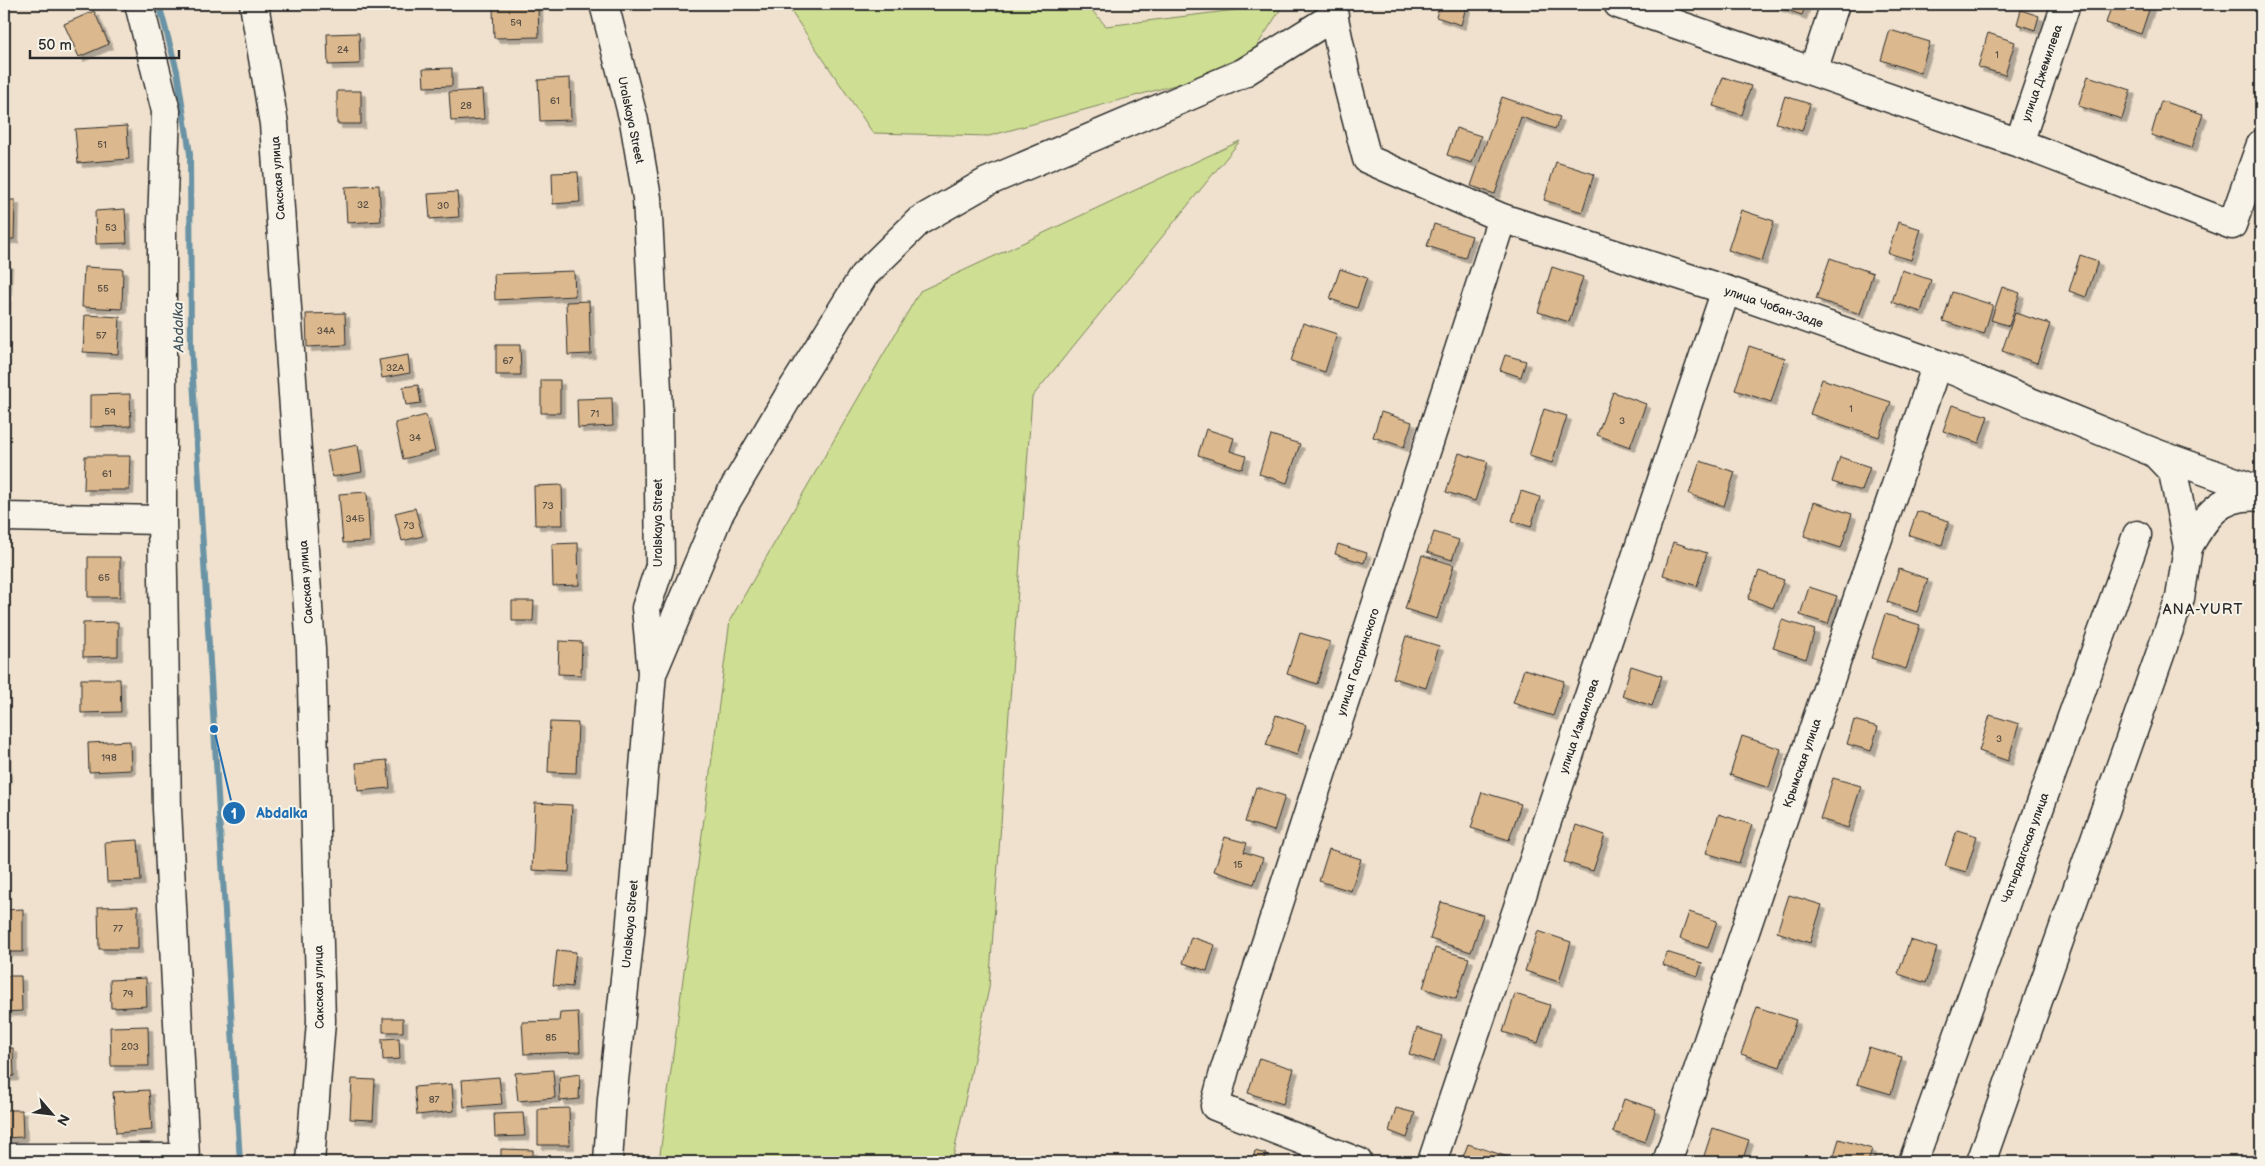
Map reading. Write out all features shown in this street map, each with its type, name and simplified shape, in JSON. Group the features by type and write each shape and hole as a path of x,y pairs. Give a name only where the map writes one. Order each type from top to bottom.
{"street":[{"path":"4,1158 185,1158 167,809 162,520 162,224 166,110 139,4"},
{"name":"Сакская улица","path":"254,4 274,124 310,649 321,1021 310,1162"},
{"name":"Uralskaya Street","path":"604,4 634,121 647,198 658,410 660,566 646,608 652,673 630,933 612,1099 608,1162"},
{"path":"1618,4 2019,143 2232,226 2261,144"},
{"path":"1813,71 1835,4"},
{"name":"улица Джемилева","path":"2019,143 2066,4"},
{"path":"652,673 720,512 794,387 864,275 919,221 987,182 1243,73 1332,10"},
{"name":"улица Чобан-Заде","path":"1332,10 1349,90 1367,159 1502,218 1726,290 1937,364 2164,462 2261,490"},
{"name":"улица Гаспринского","path":"1358,1162 1215,1106 1228,1059 1502,218"},
{"name":"улица Измаилова","path":"1432,1162 1726,290"},
{"name":"Крымская улица","path":"1667,1162 1937,364"},
{"path":"2164,462 2188,547"},
{"path":"1981,1162 2180,598 2188,547 2204,519 2215,508 2240,498 2261,497"},
{"path":"4,517 162,520"},
{"name":"Чатырдагская улица","path":"1913,1162 2137,535"}],"green space":[{"path":"786,4 1086,4 1106,26 1284,4 1244,66 989,136 873,133"},
{"path":"1240,141 1032,397 989,988 952,1162 659,1162 730,620 920,291"}],"building":[{"path":"1440,4 1467,4 1461,25 1436,17"},
{"path":"1772,4 1806,4 1802,15"},
{"path":"2112,4 2151,4 2141,34 2106,23"},
{"path":"538,6 539,37 494,38 493,7"},
{"path":"2021,10 2039,16 2035,30 2017,24"},
{"path":"94,11 109,44 79,57 64,24"},
{"path":"1890,30 1930,42 1920,73 1881,60"},
{"path":"359,33 360,64 328,65 327,34"},
{"path":"1988,33 2015,42 2005,75 1978,67"},
{"path":"452,68 452,86 424,87 423,69"},
{"path":"2088,76 2131,90 2122,119 2078,106"},
{"path":"1723,77 1751,86 1742,115 1713,106"},
{"path":"570,78 571,120 540,121 538,80"},
{"path":"482,90 484,119 451,121 449,92"},
{"path":"337,91 361,91 361,124 337,124"},
{"path":"1785,96 1810,104 1802,131 1776,123"},
{"path":"1502,97 1560,117 1555,129 1521,117 1495,194 1471,186"},
{"path":"2161,101 2203,114 2192,148 2151,135"},
{"path":"127,126 129,159 78,163 75,129"},
{"path":"1456,128 1481,136 1472,163 1447,155"},
{"path":"1556,162 1594,174 1582,212 1544,200"},
{"path":"578,172 580,202 553,204 552,173"},
{"path":"379,185 381,221 347,223 345,187"},
{"path":"457,192 459,217 430,219 428,194"},
{"path":"4,200 15,200 14,239 4,239"},
{"path":"125,209 127,243 96,244 95,211"},
{"path":"1741,210 1774,221 1762,261 1728,250"},
{"path":"1898,222 1921,229 1911,260 1888,253"},
{"path":"1434,224 1472,236 1465,258 1427,246"},
{"path":"2080,255 2098,261 2086,297 2069,291"},
{"path":"1830,258 1873,273 1860,314 1816,299"},
{"path":"4,263 8,263 6,310 4,310"},
{"path":"84,267 123,269 122,309 82,307"},
{"path":"1552,267 1583,277 1569,322 1538,312"},
{"path":"1340,269 1367,278 1357,308 1330,299"},
{"path":"1902,270 1931,280 1921,312 1892,302"},
{"path":"574,271 575,296 495,300 494,274"},
{"path":"2002,287 2020,293 2009,326 1991,320"},
{"path":"1952,292 1993,305 1984,334 1943,321"},
{"path":"589,301 591,354 568,355 566,302"},
{"path":"345,313 346,345 307,347 306,314"},
{"path":"2015,313 2050,324 2037,363 2002,351"},
{"path":"85,315 120,317 118,354 83,352"},
{"path":"1303,323 1337,334 1325,372 1291,361"},
{"path":"496,345 520,345 521,375 496,375"},
{"path":"1749,346 1785,358 1771,402 1735,390"},
{"path":"408,355 410,373 382,378 379,360"},
{"path":"1505,355 1526,361 1521,377 1500,370"},
{"path":"1822,379 1891,402 1879,437 1810,414"},
{"path":"541,380 560,380 560,413 541,413"},
{"path":"418,385 421,403 406,405 403,387"},
{"path":"1613,392 1646,404 1630,447 1597,435"},
{"path":"130,394 131,426 90,427 90,395"},
{"path":"612,398 613,426 578,428 577,399"},
{"path":"1952,405 1988,416 1979,443 1943,431"},
{"path":"1544,409 1567,416 1552,463 1529,456"},
{"path":"1381,412 1412,422 1404,447 1373,437"},
{"path":"426,415 435,451 403,459 395,423"},
{"path":"1206,429 1234,438 1230,451 1246,456 1242,469 1198,455"},
{"path":"1271,435 1300,444 1287,483 1259,474"},
{"path":"358,445 362,472 332,477 327,451"},
{"path":"1459,453 1488,462 1475,501 1446,492"},
{"path":"85,456 130,456 129,490 84,490"},
{"path":"1840,457 1870,467 1862,491 1832,482"},
{"path":"1700,461 1735,472 1724,506 1689,494"},
{"path":"562,485 563,525 535,525 534,486"},
{"path":"1521,491 1540,497 1531,527 1512,521"},
{"path":"367,492 370,542 343,543 339,494"},
{"path":"1814,502 1852,514 1841,548 1804,536"},
{"path":"415,508 423,536 402,541 395,513"},
{"path":"1917,511 1949,521 1942,545 1909,535"},
{"path":"1434,532 1459,540 1452,560 1427,552"},
{"path":"1673,542 1707,553 1697,586 1663,575"},
{"path":"578,543 579,585 553,586 552,544"},
{"path":"1338,544 1367,553 1364,563 1335,554"},
{"path":"1422,555 1454,565 1437,619 1405,609"},
{"path":"88,557 120,557 120,597 88,597"},
{"path":"1899,569 1928,579 1917,612 1887,602"},
{"path":"1759,571 1784,580 1773,608 1748,599"},
{"path":"1809,587 1837,596 1828,624 1800,615"},
{"path":"512,601 534,601 533,621 512,621"},
{"path":"1885,614 1920,625 1906,669 1871,658"},
{"path":"1782,620 1815,630 1806,659 1773,648"},
{"path":"118,622 118,656 83,657 83,623"},
{"path":"1300,633 1330,642 1317,684 1287,674"},
{"path":"1406,636 1439,646 1426,688 1393,678"},
{"path":"559,641 582,642 581,675 558,674"},
{"path":"1631,666 1662,676 1652,706 1622,696"},
{"path":"1524,669 1564,681 1553,716 1513,703"},
{"path":"81,679 120,679 121,712 81,713"},
{"path":"1276,715 1306,725 1297,755 1266,745"},
{"path":"1990,715 2019,724 2008,761 1979,751"},
{"path":"1854,720 1878,727 1871,751 1847,744"},
{"path":"550,722 578,723 576,773 548,772"},
{"path":"1742,736 1781,749 1769,788 1730,775"},
{"path":"130,741 131,770 89,772 88,743"},
{"path":"4,744 6,744 7,779 4,779"},
{"path":"387,760 390,788 358,791 356,763"},
{"path":"1833,778 1861,786 1848,828 1820,819"},
{"path":"1256,787 1285,796 1274,831 1245,822"},
{"path":"1482,792 1521,804 1509,840 1471,828"},
{"path":"535,803 572,805 569,872 532,870"},
{"path":"1719,814 1752,825 1739,863 1706,853"},
{"path":"1576,825 1605,835 1593,871 1564,862"},
{"path":"1957,830 1977,836 1966,872 1945,866"},
{"path":"1225,837 1247,843 1244,852 1263,858 1254,884 1214,871"},
{"path":"138,840 141,881 107,882 105,842"},
{"path":"1329,849 1361,859 1351,891 1319,881"},
{"path":"1789,895 1822,905 1810,943 1777,932"},
{"path":"1441,902 1483,915 1471,952 1430,939"},
{"path":"138,906 138,949 99,949 98,907"},
{"path":"23,909 23,952 4,952 4,910"},
{"path":"1689,912 1717,921 1708,948 1680,939"},
{"path":"1538,931 1571,942 1559,982 1525,971"},
{"path":"1191,937 1215,945 1207,971 1183,963"},
{"path":"1910,940 1937,948 1926,983 1898,974"},
{"path":"1435,948 1469,958 1456,999 1423,988"},
{"path":"557,950 576,952 572,987 553,985"},
{"path":"1666,952 1702,963 1698,976 1663,965"},
{"path":"4,976 21,976 22,1011 4,1012"},
{"path":"146,978 147,1006 111,1008 110,980"},
{"path":"1515,994 1550,1005 1538,1043 1503,1032"},
{"path":"1757,1007 1796,1020 1780,1067 1741,1054"},
{"path":"578,1012 580,1052 524,1054 522,1022 559,1021 560,1013"},
{"path":"383,1018 403,1018 403,1032 383,1032"},
{"path":"148,1026 149,1066 111,1066 110,1027"},
{"path":"1417,1028 1442,1036 1434,1062 1409,1054"},
{"path":"399,1038 400,1059 383,1060 382,1039"},
{"path":"1869,1047 1902,1057 1891,1094 1857,1084"},
{"path":"4,1048 13,1048 14,1076 4,1077"},
{"path":"1259,1058 1294,1069 1283,1104 1248,1093"},
{"path":"553,1070 555,1098 518,1101 515,1073"},
{"path":"580,1074 579,1099 560,1101 559,1077"},
{"path":"499,1077 502,1104 464,1107 462,1080"},
{"path":"352,1079 375,1080 373,1120 350,1119"},
{"path":"452,1084 454,1111 417,1115 414,1087"},
{"path":"149,1090 152,1130 116,1133 113,1092"},
{"path":"1624,1099 1656,1109 1645,1142 1613,1132"},
{"path":"569,1108 570,1145 538,1145 538,1109"},
{"path":"1396,1108 1415,1113 1407,1138 1389,1131"},
{"path":"4,1110 22,1110 23,1137 4,1138"},
{"path":"523,1113 525,1136 495,1137 494,1114"},
{"path":"1713,1128 1749,1140 1742,1162 1714,1162 1703,1159"},
{"path":"1839,1139 1872,1149 1868,1162 1832,1162"},
{"path":"1468,1144 1511,1158 1510,1162 1461,1162"},
{"path":"501,1149 533,1150 533,1162 501,1162"},
{"path":"1255,1151 1266,1154 1264,1162 1252,1162"}],"waterway":[{"name":"Abdalka","path":"159,4 177,71 190,154 191,346 240,1162"}],"place":[{"name":"Abdalka","path":"214,729"}],"district":[{"name":"ANA-YURT","path":"2203,609"}]}
